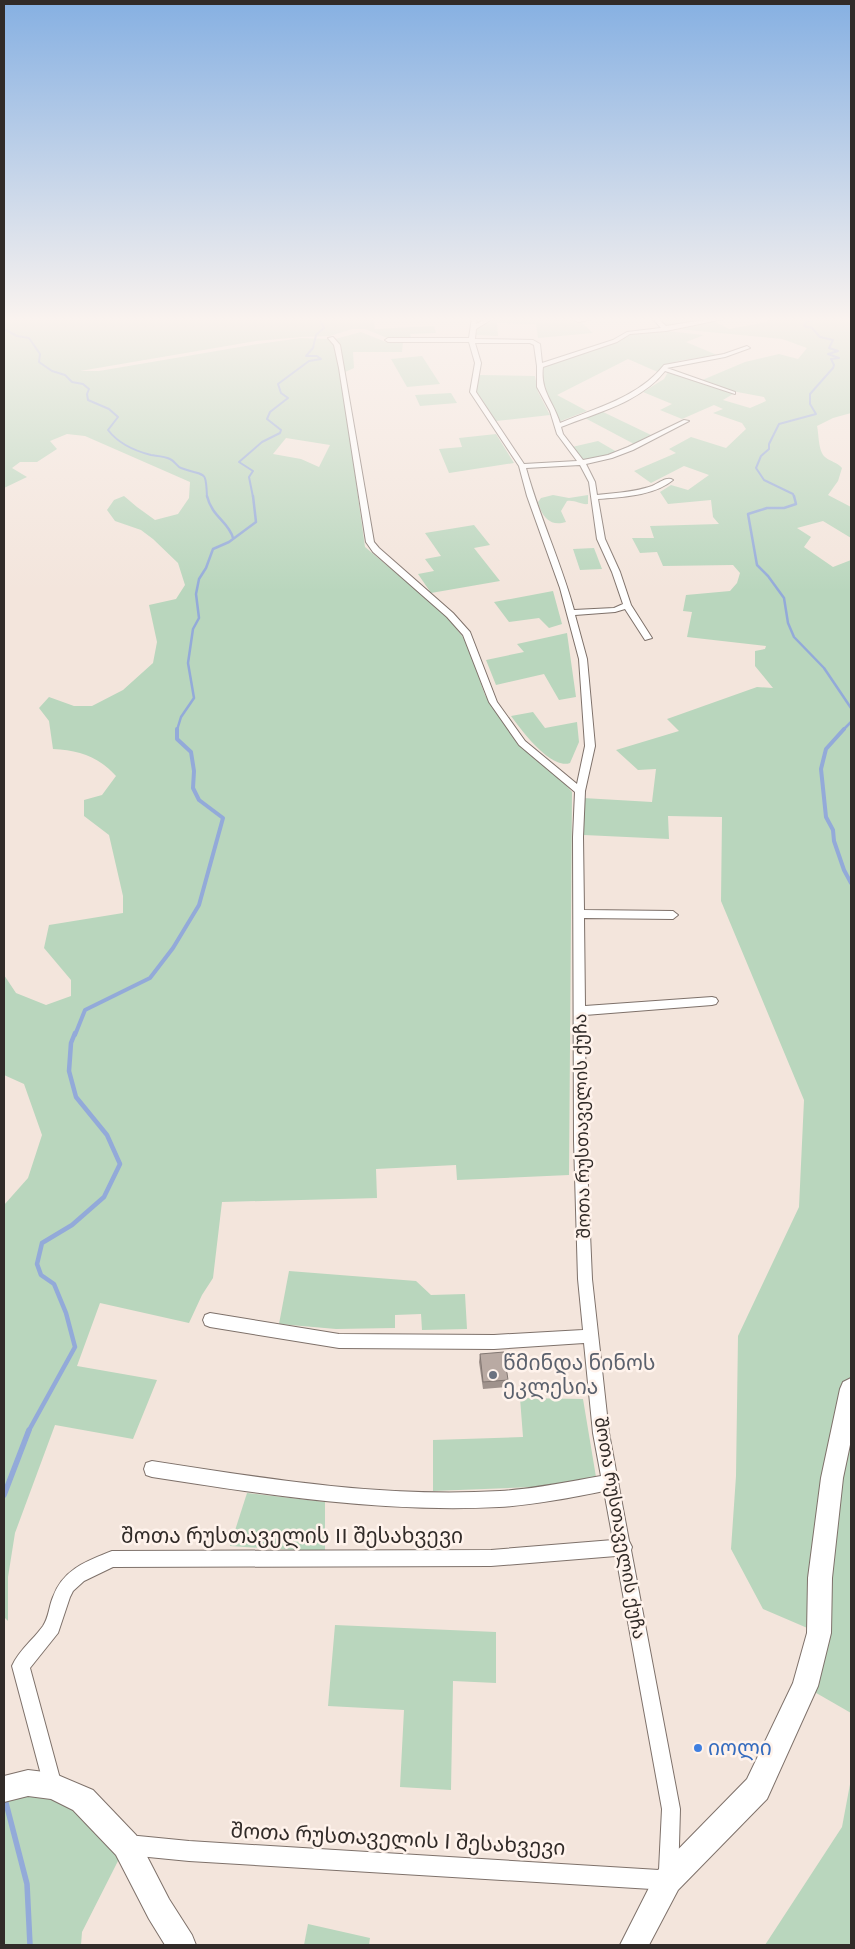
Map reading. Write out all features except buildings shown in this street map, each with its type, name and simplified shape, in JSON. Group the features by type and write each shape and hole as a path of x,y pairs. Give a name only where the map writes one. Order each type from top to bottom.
{"street":[{"path":"349,409 370,542 376,550 450,615 466,634 493,702 522,743 580,791"},
{"name":"შოთა რუსთაველის ქუჩა","path":"484,409 522,466 571,613 583,659 590,733 590,746 580,791 580,1141 585,1279 601,1433 624,1547 671,1809 668,1880 634,1945"},
{"path":"552,409 557,426 569,447 582,462 592,482 602,539 627,605 648,638"},
{"path":"557,426 597,409"},
{"path":"522,466 582,462 622,452 686,421"},
{"path":"594,497 644,492 657,488 670,480"},
{"path":"571,613 615,610 627,605"},
{"path":"579,914 673,915"},
{"path":"580,1011 712,1001"},
{"path":"210,1320 339,1341 494,1342 590,1336"},
{"path":"668,1880 756,1789 805,1686 819,1633 820,1578 832,1478 851,1389"},
{"path":"152,1469 244,1484 345,1495 428,1501 499,1499 549,1493 611,1482"},
{"name":"შოთა რუსთაველის II შესახვევი","path":"52,1786 21,1666 29,1654 44,1640 52,1627 65,1588 77,1577 112,1559 491,1558 624,1547"},
{"path":"4,1789 28,1783 52,1786 83,1800 126,1845 158,1908 182,1945"},
{"name":"შოთა რუსთაველის I შესახვევი","path":"126,1845 190,1851 668,1880"}],"green space":[{"path":"4,409 346,409 365,547 446,615 466,641 485,695 517,742 572,792 569,1175 457,1180 456,1165 376,1169 377,1198 222,1202 213,1278 202,1295 189,1323 100,1303 77,1366 157,1380 133,1439 55,1425 15,1533 8,1577 8,1621 4,1617 4,1205 28,1178 42,1135 24,1084 4,1075 4,975 16,993 46,1005 71,996 71,980 44,948 49,925 123,913 123,896 109,835 84,816 84,800 102,795 116,776 103,764 88,756 71,751 53,749 49,721 39,708 49,697 74,706 92,706 123,690 153,663 157,642 149,605 176,599 185,585 178,563 141,530 115,521 107,510 114,500 124,496 155,520 178,514 189,498 190,482 85,436 67,434 50,441 57,449 37,462 20,462 12,468 27,477 4,488","holes":["286,438 330,445 319,467 301,459 273,454"]},
{"path":"488,409 547,409 550,415 496,421"},
{"path":"554,409 583,409 587,411 558,422"},
{"path":"662,409 705,409 682,419 660,410"},
{"path":"723,409 851,409 851,413 833,418 817,426 823,454 827,459 842,468 838,481 828,495 851,507 851,538 823,521 797,528 811,537 804,547 833,567 851,560 851,1389 819,1633 763,1609 731,1549 736,1476 738,1336 799,1207 804,1100 721,901 722,817 668,816 669,839 584,835 583,798 652,802 656,769 638,770 616,750 679,731 667,719 757,687 773,688 755,666 755,651 765,649 766,646 687,637 692,612 683,611 686,595 730,591 737,583 740,573 733,565 663,566 657,552 640,553 632,538 654,538 650,526 719,524 713,517 711,500 668,504 660,492 671,485 688,490 709,475 684,466 651,483 634,471 676,453 669,449 691,437 726,448 746,429 742,423 713,413"},
{"path":"599,410 651,435 634,444 583,417"},
{"path":"496,434 514,463 449,473 439,449 462,447 459,438"},
{"path":"598,441 617,452 583,461 572,447"},
{"path":"553,495 569,498 588,495 588,504 567,501 561,511 566,522 551,522 544,516 538,502 541,498"},
{"path":"474,525 490,545 474,548 500,581 431,593 418,574 434,571 425,559 441,556 425,533"},
{"path":"594,548 602,569 580,570 573,549"},
{"path":"553,591 562,624 549,628 539,618 509,622 494,602"},
{"path":"567,633 576,697 559,700 544,674 496,685 486,660 524,652 517,644"},
{"path":"533,712 545,728 577,722 579,742 570,763 562,764 546,755 529,739 511,716"},
{"path":"289,1271 416,1281 431,1295 465,1294 467,1329 422,1330 421,1314 395,1315 395,1328 336,1329 279,1324"},
{"path":"520,1398 583,1399 596,1477 558,1486 433,1491 433,1440 523,1437"},
{"path":"851,1416 851,1713 811,1690 848,1421"},
{"path":"247,1493 325,1502 325,1552 230,1546"},
{"path":"335,1625 496,1632 496,1683 453,1681 451,1790 400,1787 404,1710 328,1706"},
{"path":"851,1779 851,1945 765,1945 842,1827"},
{"path":"21,1786 55,1793 101,1829 119,1859 82,1932 81,1945 4,1945 4,1795"},
{"path":"308,1924 370,1938 369,1945 304,1945"}],"waterway":[{"path":"109,409 118,417 108,430 117,439 133,449 168,458 180,467 200,473 205,477 207,497"},
{"path":"253,497 249,477 253,471 239,462 262,442 280,433 281,430 267,419 274,409"},
{"path":"794,497 793,494 764,480 756,468 761,456 769,449 769,444 779,424 816,414 813,409"},
{"path":"207,496 209,503 231,532 233,538"},
{"path":"177,730 181,717 194,698 188,663 193,629 199,618 196,594 199,579 206,568 213,549 229,542 256,522 253,496"},
{"path":"794,496 796,504 784,508 767,508 748,514 757,565 768,576 784,598 788,623 794,637 824,668 851,708"},
{"path":"844,729 851,722"},
{"path":"844,729 826,749 821,769 826,817 833,830 834,841 844,870 851,883"},
{"path":"75,1035 85,1010 150,978 173,948 199,905 223,818 199,800 193,788 194,771 191,752 177,739 177,730"},
{"path":"29,1431 75,1347 66,1313 54,1284 41,1275 37,1264 42,1243 72,1225 104,1197 120,1164 107,1135 76,1097 69,1071 71,1043 75,1033"},
{"path":"4,1495 29,1431"},
{"path":"6,1803 27,1884 30,1945"}],"place":[{"name":"წმინდა ნინოს ეკლესია","path":"493,1375"},
{"name":"იოლი","path":"698,1748"}]}
